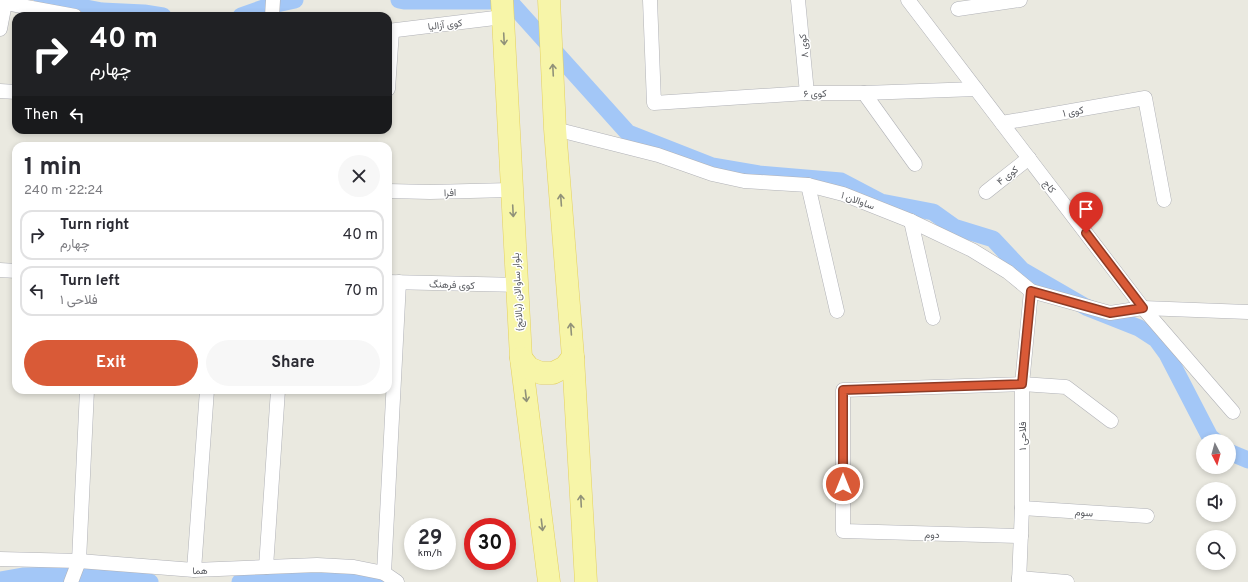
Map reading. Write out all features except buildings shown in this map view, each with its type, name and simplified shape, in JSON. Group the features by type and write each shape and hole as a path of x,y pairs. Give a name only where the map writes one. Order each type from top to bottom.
{"main road":[{"path":"549,0 556,129 573,357 586,582"},
{"name":"بلوار ساوالان (بالانج)","path":"503,8 516,286 521,358 549,582"},
{"path":"521,358 529,368 541,373 553,373 565,367 573,357"},
{"path":"585,561 592,582"}],"street":[{"path":"272,12 273,0"},
{"name":"کوی ۶","path":"650,0 654,103 807,93 864,93 976,89"},
{"name":"کوی ۸","path":"798,0 807,93"},
{"name":"کاج","path":"908,0 1143,308 1233,412"},
{"path":"958,9 1020,0"},
{"path":"0,29 2,2 54,12"},
{"name":"کوی آزالیا","path":"392,31 503,8"},
{"path":"0,91 12,92"},
{"path":"864,93 916,164"},
{"name":"کوی ۱","path":"1002,123 1145,98 1164,200"},
{"name":"ساوالان ۱","path":"556,129 658,155 712,174 744,181 808,185 843,194 910,221 972,250 1008,272 1031,291 1110,313 1143,308"},
{"name":"کوی ۴","path":"986,192 1029,158"},
{"path":"808,185 837,311"},
{"name":"افرا","path":"392,190 430,192 512,190"},
{"path":"910,221 932,318"},
{"path":"0,270 12,271"},
{"path":"392,314 393,282"},
{"name":"کوی فرهنگ","path":"393,282 516,286"},
{"name":"فلاحی ۱","path":"1019,580 1022,508 1022,384 1031,291"},
{"path":"1143,308 1248,312"},
{"path":"1022,384 1066,387 1111,421"},
{"name":"دوم","path":"1021,536 843,531 843,390 1022,384"},
{"path":"71,582 79,560 87,394"},
{"path":"194,570 207,394"},
{"path":"266,567 278,394"},
{"path":"384,574 390,394"},
{"name":"سوم","path":"1022,508 1147,516"},
{"name":"هما","path":"0,559 79,560 194,570 317,565 354,567 384,574 397,582"},
{"path":"1019,580 1067,582"}],"waterway":[{"path":"42,0 102,11 123,12"},
{"path":"252,12 272,5 295,0"},
{"path":"399,0 502,1 511,3 628,133 712,166 759,174 841,181 881,202 933,212 954,227 993,239 1022,270 1086,307 1139,328 1156,339 1167,354 1208,434"},
{"path":"1236,455 1248,460"},
{"path":"0,580 24,576 105,574 150,582"},
{"path":"240,582 350,577 395,582"}],"route":[{"path":"843,484 843,390 1022,384 1031,291 1110,313 1143,308 1086,233"}]}
